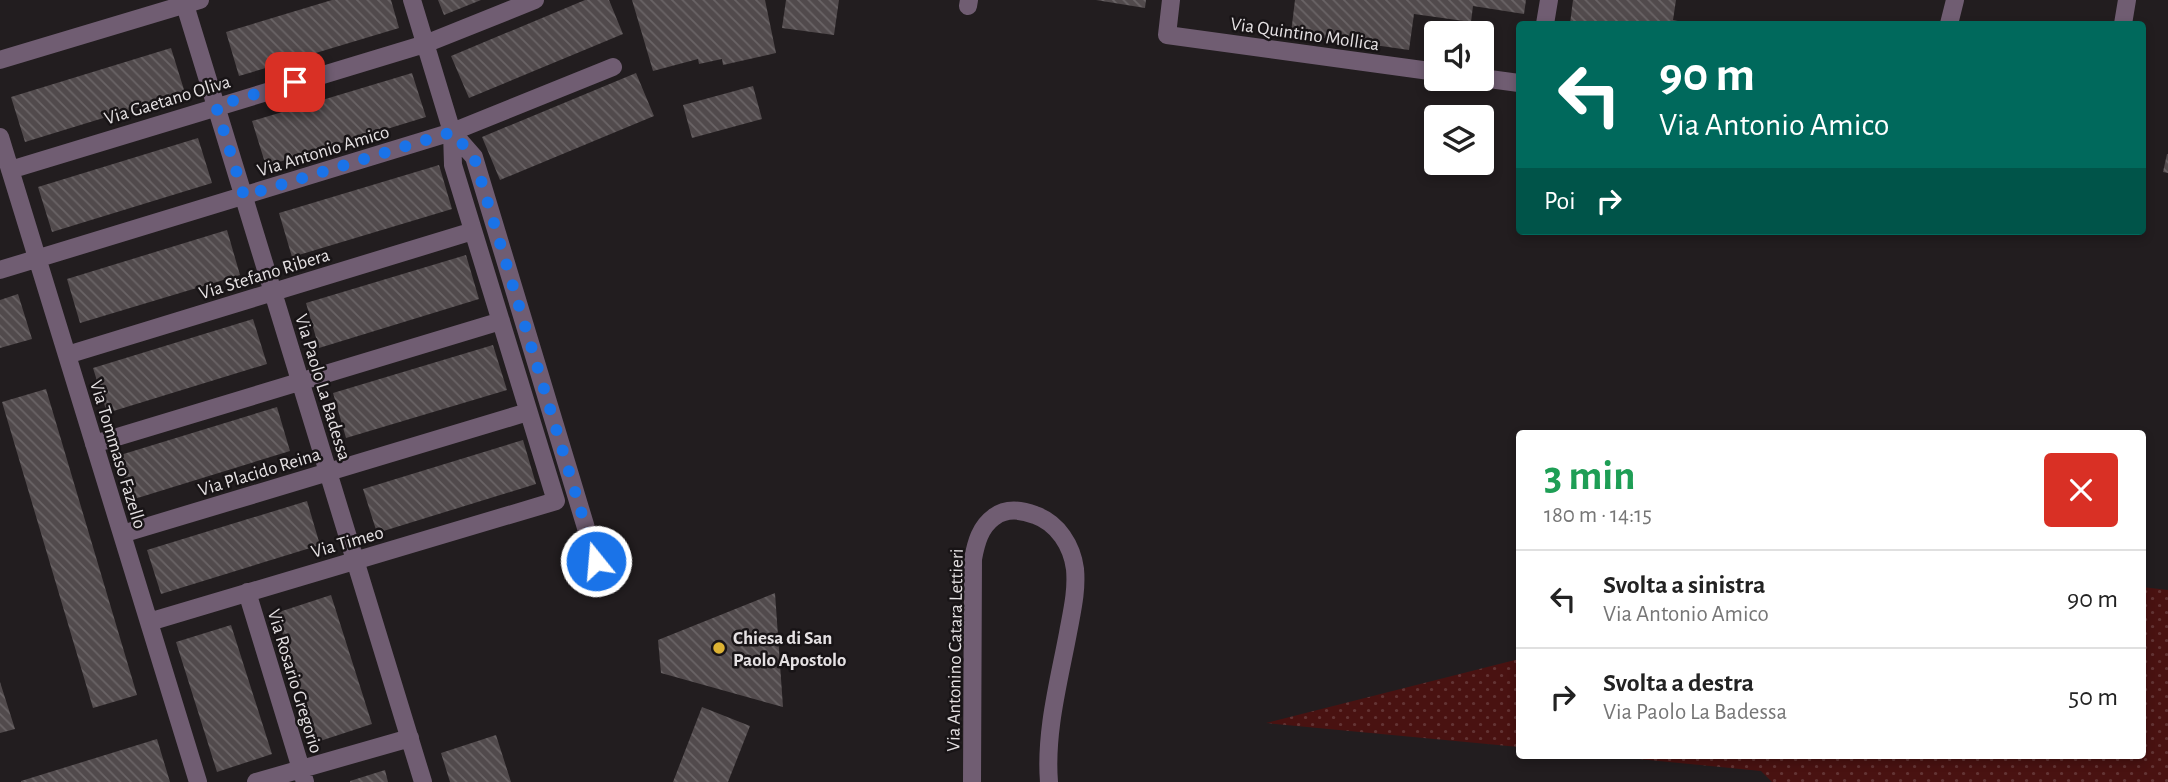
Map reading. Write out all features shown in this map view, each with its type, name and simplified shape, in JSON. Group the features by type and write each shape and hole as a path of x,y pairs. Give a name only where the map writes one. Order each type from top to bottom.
{"street":[{"path":"412,0 452,132 453,165 528,412"},
{"name":"Via Gaetano Oliva","path":"10,170 425,44 535,0"},
{"name":"Via Quintino Mollica","path":"1171,0 1167,35 1424,70"},
{"path":"1546,21 1549,0"},
{"path":"1950,21 1955,0"},
{"path":"2124,21 2127,0"},
{"path":"0,60 193,2"},
{"name":"Via Paolo La Badessa","path":"193,2 216,106 423,782"},
{"name":"Via Antonio Amico","path":"0,270 452,132 613,67"},
{"path":"1494,80 1516,83"},
{"path":"452,132 474,157 596,561"},
{"name":"Via Tommaso Fazello","path":"0,138 198,782"},
{"name":"Via Stefano Ribera","path":"67,355 473,231"},
{"path":"94,444 500,321"},
{"name":"Via Placido Reina","path":"122,534 528,412"},
{"name":"Via Timeo","path":"149,622 556,501 528,412"},
{"name":"Via Antonino Catara Lettieri","path":"972,782 973,559 976,542 985,526 995,516 1008,511 1023,511 1054,525 1068,546 1075,569 1076,593 1051,725 1047,763 1049,782"},
{"name":"Via Rosario Gregorio","path":"247,592 303,775"},
{"path":"256,782 303,775 410,738"}],"shaded area":[{"path":"2146,587 2168,590 2168,782 1772,782 1761,771 1639,759 2146,759"},
{"path":"1516,660 1516,747 1266,723"}],"building":[{"path":"332,0 391,0 399,28 239,76 226,32"},
{"path":"438,0 481,0 444,15"},
{"path":"585,0 609,0 623,34 469,98 451,56"},
{"path":"632,0 765,0 776,53 723,65 722,59 699,64 698,59 653,71"},
{"path":"786,0 839,0 834,35 782,28"},
{"path":"1096,0 1146,0 1145,8"},
{"path":"1295,0 1526,0 1524,14 1473,6 1471,21 1414,14 1409,50 1291,33"},
{"path":"1573,0 1676,0 1673,20 1678,21 1570,21"},
{"path":"171,48 185,93 25,142 11,97"},
{"path":"412,73 426,117 266,166 252,121"},
{"path":"636,73 654,116 500,180 482,137"},
{"path":"753,86 762,119 692,138 683,105"},
{"path":"198,138 212,183 52,232 38,187"},
{"path":"2168,154 2168,173 2163,172"},
{"path":"439,165 452,209 292,257 279,213"},
{"path":"227,230 240,275 80,323 67,279"},
{"path":"466,255 479,299 319,348 306,303"},
{"path":"18,294 32,339 0,348 0,300"},
{"path":"253,319 267,364 107,413 93,368"},
{"path":"493,345 507,390 346,438 333,393"},
{"path":"46,389 137,695 93,708 2,402"},
{"path":"277,407 290,451 131,500 117,456"},
{"path":"523,440 536,484 377,533 363,489"},
{"path":"307,501 320,545 161,594 147,550"},
{"name":"Chiesa di San Paolo Apostolo","path":"775,593 783,707 661,673 658,640"},
{"path":"331,595 372,724 317,742 276,613"},
{"path":"231,625 272,754 217,772 176,642"},
{"path":"0,682 15,729 0,733"},
{"path":"702,707 750,726 728,782 673,782"},
{"path":"496,735 511,782 450,782 441,753"},
{"path":"157,739 170,782 21,782 21,781"},
{"path":"385,770 388,782 350,782 350,781"}],"place":[{"name":"Chiesa di San Paolo Apostolo","path":"719,648"}],"route":[{"path":"295,82 216,106 244,196 452,132 474,157 596,561"}]}
